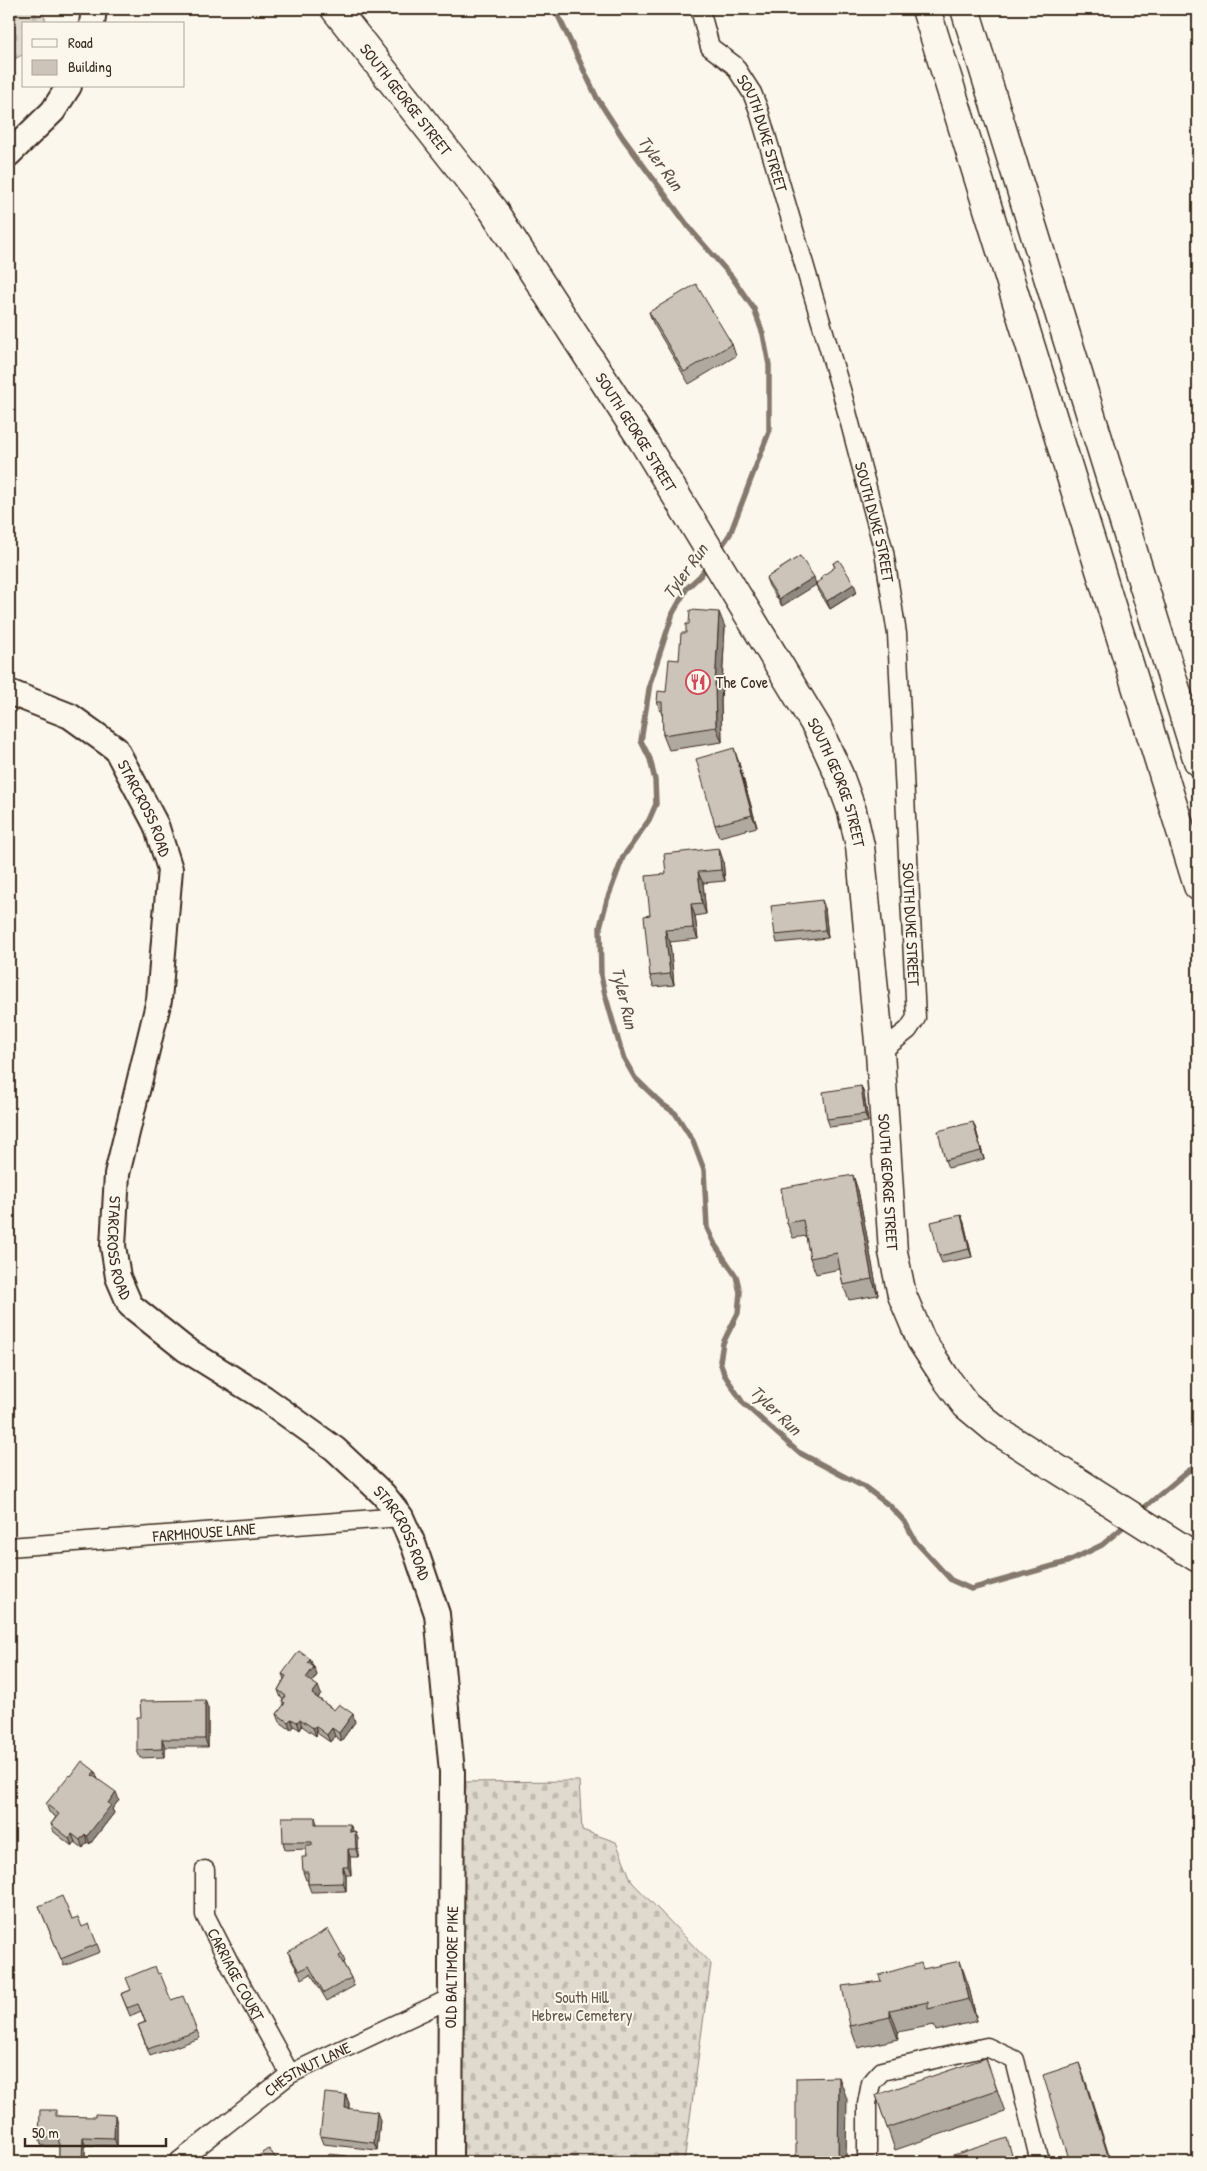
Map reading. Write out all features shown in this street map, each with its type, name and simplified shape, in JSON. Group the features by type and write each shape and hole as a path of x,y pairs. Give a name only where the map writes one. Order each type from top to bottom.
{"main road":[{"name":"SOUTH GEORGE STREET","path":"335,9 493,210 643,441 723,570 818,729 840,775 852,810 861,854 880,1052 893,1252 902,1295 921,1340 944,1377 966,1405 996,1430 1198,1558"},
{"path":"926,9 1198,886"},
{"path":"966,9 1198,761"}],"street":[{"path":"92,22 94,9"},
{"name":"SOUTH DUKE STREET","path":"700,9 710,46 734,65 752,93 758,108 842,394 884,552 897,634 916,1018 908,1030 880,1052"},
{"path":"9,154 53,111 68,88"},
{"name":"STARCROSS ROAD","path":"9,692 70,716 116,748 156,825 170,869 159,1000 118,1174 113,1246 118,1277 130,1305 185,1349 264,1398 335,1449 383,1494 401,1517 414,1546 437,1614 452,1772"},
{"name":"FARMHOUSE LANE","path":"9,1547 401,1517"},
{"name":"OLD BALTIMORE PIKE","path":"450,2162 452,1772"},
{"name":"CARRIAGE COURT","path":"205,1870 205,1914 233,1970 290,2074"},
{"name":"CHESTNUT LANE","path":"178,2162 290,2074 451,1998"},
{"path":"867,2162 867,2104 871,2083 882,2071 987,2047 1015,2060 1040,2162"}],"green space":[{"path":"9,9 40,9 47,22 22,22 22,55 9,62"},
{"name":"South Hill Hebrew Cemetery","path":"579,1781 582,1830 616,1842 632,1882 711,1964 684,2162 460,2162 456,1782"}],"building":[{"path":"696,284 732,344 684,372 649,312"},
{"path":"800,556 814,577 779,599 766,578"},
{"path":"839,560 854,584 827,601 816,583 835,567 833,563"},
{"name":"The Cove","path":"690,610 719,612 715,686 716,727 663,735 662,702 657,702 658,691 666,692 669,659 679,660 681,633 686,633 686,624 689,624"},
{"path":"734,748 752,815 715,825 696,759"},
{"path":"719,848 721,870 698,872 702,903 691,904 693,928 665,930 670,974 650,976 644,916 650,915 646,876 666,874 664,854"},
{"path":"822,900 825,930 775,935 771,906"},
{"path":"861,1086 865,1114 827,1119 823,1092"},
{"path":"973,1122 981,1151 945,1160 938,1131"},
{"path":"853,1175 872,1279 843,1285 837,1253 810,1258 803,1220 787,1223 781,1188"},
{"path":"961,1215 969,1249 939,1256 931,1222"},
{"path":"299,1651 310,1659 308,1663 314,1667 306,1678 318,1686 312,1694 334,1710 339,1704 353,1714 339,1733 332,1728 327,1735 315,1726 313,1728 300,1719 297,1722 291,1719 288,1722 277,1714 285,1703 282,1701 286,1696 278,1690 286,1676 282,1674"},
{"path":"205,1700 205,1739 162,1739 162,1749 137,1750 137,1717 141,1717 140,1701"},
{"path":"82,1761 95,1771 92,1775 116,1792 108,1803 111,1805 87,1836 85,1834 80,1840 72,1834 69,1838 51,1824 59,1814 46,1804"},
{"path":"282,1817 315,1817 315,1824 350,1824 350,1832 355,1831 356,1849 348,1849 348,1867 343,1867 343,1883 308,1884 308,1872 303,1872 302,1857 306,1857 306,1845 312,1845 312,1842 283,1842"},
{"path":"62,1896 72,1919 78,1917 82,1927 89,1924 97,1944 61,1959 39,1906"},
{"path":"328,1929 342,1954 339,1956 351,1978 324,1993 309,1966 299,1971 288,1952"},
{"path":"960,1961 969,1999 928,2009 928,2002 890,2010 890,2017 850,2026 842,1986 881,1981 879,1975 921,1963 923,1969"},
{"path":"155,1966 158,1974 160,1973 171,2000 183,1996 197,2031 148,2049 138,2025 146,2022 138,2004 127,2008 121,1994 131,1990 126,1978"},
{"path":"986,2058 997,2090 887,2128 876,2095"},
{"path":"1079,2063 1110,2162 1070,2162 1043,2075"},
{"path":"839,2077 838,2162 796,2162 796,2078"},
{"path":"325,2093 346,2095 345,2108 377,2112 374,2143 320,2136"},
{"path":"40,2110 56,2110 56,2116 95,2117 95,2114 115,2115 114,2138 83,2137 82,2162 59,2162 59,2138 39,2138"},
{"path":"1007,2138 1014,2162 931,2162"},
{"path":"269,2149 279,2162 249,2162"},
{"path":"329,2154 347,2156 346,2162 328,2162"}],"waterway":[{"name":"Tyler Run","path":"555,9 597,98 623,138 691,230 732,277 754,309 763,334 769,365 769,432 730,534 719,550"},
{"name":"Tyler Run","path":"709,564 687,588 673,613 650,683 641,741 650,759 655,780 656,804 649,820 623,857 607,900 600,927 601,976 623,1057 635,1078 662,1104 675,1113 693,1141 704,1170 707,1228 715,1245 736,1276 740,1292 738,1313 723,1343 720,1361 724,1374 743,1403 798,1452 866,1488 890,1506 905,1522 916,1542 951,1580 971,1589 1067,1562 1102,1545 1129,1522"},
{"name":"Tyler Run","path":"1139,1512 1188,1471 1198,1466"}],"place":[{"name":"The Cove","path":"698,682"}]}
